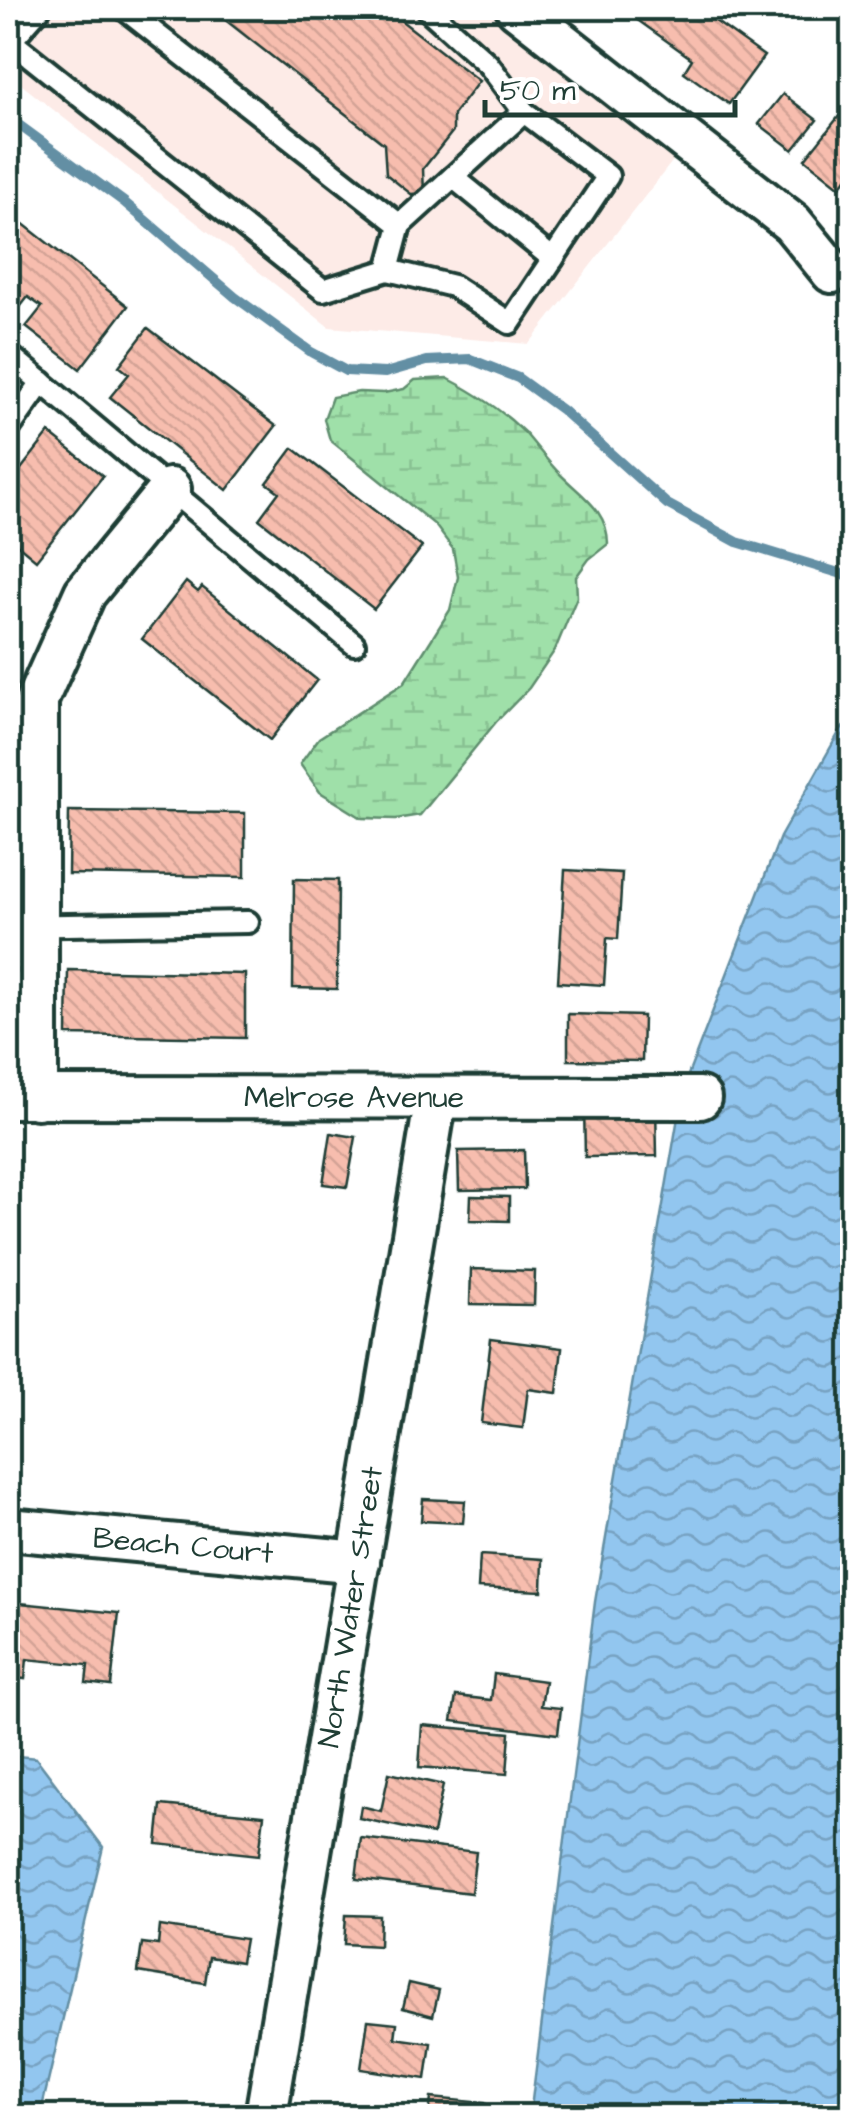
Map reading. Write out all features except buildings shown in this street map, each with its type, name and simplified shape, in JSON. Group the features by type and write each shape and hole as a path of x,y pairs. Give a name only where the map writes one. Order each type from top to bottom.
{"street":[{"path":"517,8 792,223 832,272"},
{"path":"22,1098 22,699 86,593 170,489"},
{"name":"Melrose Avenue","path":"22,1098 700,1098"},
{"name":"North Water Street","path":"266,2116 436,1098"},
{"name":"Beach Court","path":"8,1529 358,1562"}],"lane":[{"path":"40,8 9,40 323,290 388,270 453,286 510,323 608,176 524,112 488,64 426,8"},
{"path":"123,8 400,225"},
{"path":"388,270 400,225 524,112"},
{"path":"454,177 552,259"},
{"path":"8,354 354,644"},
{"path":"8,430 42,382"},
{"path":"22,926 248,922"}],"shaded area":[{"path":"8,8 504,8 682,149 529,344 329,327 8,74"}],"green space":[{"path":"447,378 488,402 525,433 599,513 608,544 589,559 576,577 577,597 555,650 529,688 420,815 362,818 320,792 300,764 319,738 404,683 450,610 458,577 453,549 435,525 330,440 324,419 332,397 384,393 404,389 415,380"}],"water":[{"path":"852,720 852,2116 530,2116 595,1602 683,1088 780,837 841,729"},
{"path":"8,1755 36,1758 103,1847 40,2116 8,2116"}],"waterway":[{"path":"8,117 124,202 235,297 311,352 346,371 385,373 427,361 470,359 518,378 562,410 667,504 737,542 852,577"}]}
